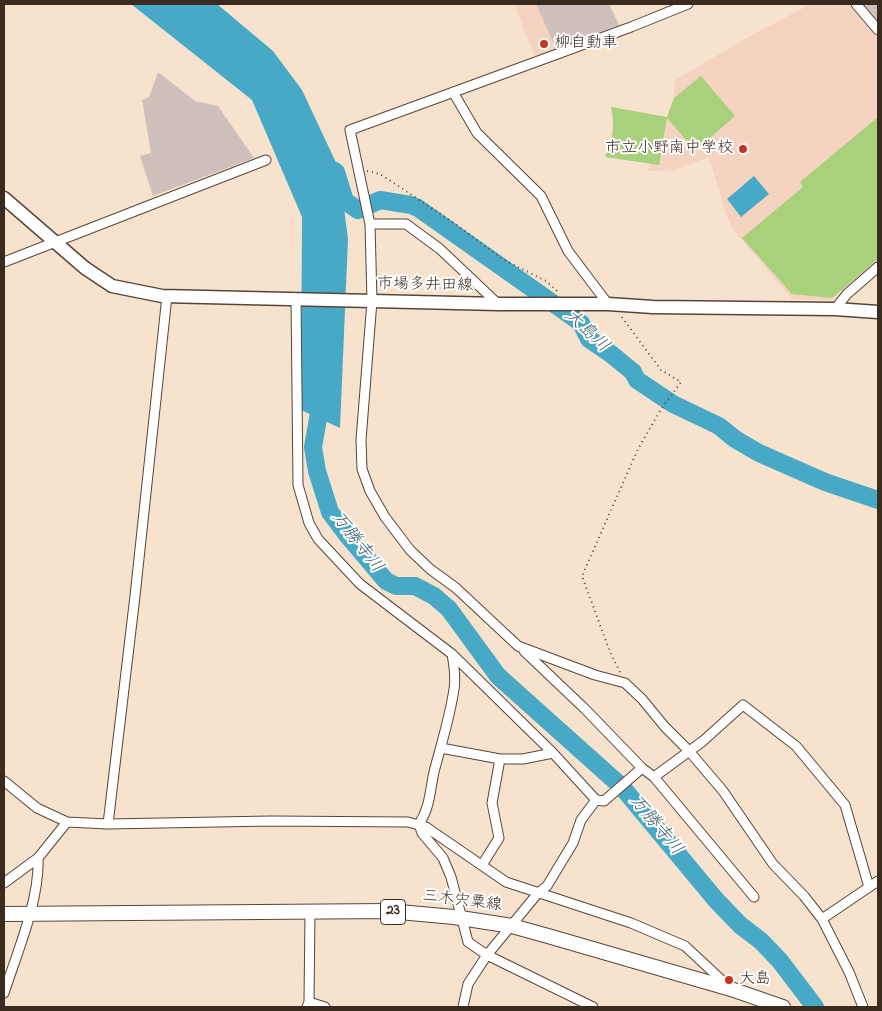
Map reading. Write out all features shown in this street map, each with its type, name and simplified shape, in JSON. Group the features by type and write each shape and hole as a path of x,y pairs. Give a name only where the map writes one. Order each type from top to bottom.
{"main road":[{"name":"市場多井田線","path":"4,198 85,268 112,286 167,296 498,304 608,304 878,312"},
{"name":"三木宍粟線","path":"4,914 388,911 461,918 512,926 731,989 777,1005"}],"street":[{"path":"688,4 631,27 350,130 370,224 361,440 362,468 370,491 385,517 410,550 430,569 456,588 585,709 642,768 654,777 754,897"},
{"path":"856,4 878,30"},
{"path":"453,92 476,133 541,196 568,251 608,304"},
{"path":"4,262 266,160"},
{"path":"370,224 406,224 440,249 498,304"},
{"path":"835,310 847,294 878,267"},
{"path":"108,824 135,596 167,296"},
{"path":"300,298 298,485 309,523 318,539 360,584 452,654 600,801"},
{"path":"518,646 595,675 625,683 642,699 665,728 689,751 723,790 773,864 804,896 822,919 849,972 863,1007"},
{"path":"419,824 424,817 431,794 455,687 452,654"},
{"path":"654,777 703,742 743,705 796,746 845,806 869,887"},
{"path":"441,748 500,759 523,759 553,753"},
{"path":"482,866 499,838 492,803 500,759"},
{"path":"463,1007 468,984 487,955 538,893 547,886 573,843 581,820 600,801 642,768"},
{"path":"4,781 37,808 67,822 108,824 272,820 408,822 419,824 506,882 671,938 685,946 731,989"},
{"path":"4,883 38,858 67,822"},
{"path":"419,824 422,833 443,858 452,878 468,942 487,955 593,1007"},
{"path":"4,992 30,914 39,874 38,858"},
{"path":"822,919 878,882"},
{"path":"310,912 308,1005 325,1007"}],"path":[{"path":"359,168 380,174 454,223 504,260 546,281 568,304"},
{"path":"608,304 623,318 661,370 680,382 660,411 638,449 582,576 610,652 625,683"}],"shaded area":[{"path":"514,4 536,4 556,49 535,57"},
{"path":"536,4 609,4 619,25 556,49"},
{"name":"市立小野南中学校","path":"811,4 849,4 878,38 878,261 832,300 792,299 732,228 709,157 675,170 648,171 650,163 605,157 612,141 614,127 611,107 667,117 674,98 675,80 750,36"},
{"path":"860,4 878,4 878,26"},
{"path":"158,72 195,101 218,106 254,158 153,196 140,156 151,153 142,100 149,97"}],"green space":[{"path":"701,76 735,116 703,144 698,139 687,141 667,118 659,165 605,157 612,132 611,107 667,117 674,98"},
{"path":"878,117 878,259 832,298 792,294 742,238 803,187 800,182"}],"water":[{"path":"131,4 217,4 273,51 302,90 339,169 348,239 340,428 301,410 302,217 252,100"},
{"path":"754,176 769,194 741,217 727,199"}],"waterway":[{"name":"大島川","path":"333,170 336,172 345,201 358,210 380,200 418,208 581,323 589,339 633,372 637,380 673,404 719,426 735,439 759,453 825,482 878,500"},
{"name":"万勝寺川","path":"328,396 319,413 313,447 317,471 330,512 348,536 386,581 396,586 415,586 434,596 449,609 498,676 622,787 716,900 740,925 761,941 780,961 815,1007"}],"place":[{"name":"柳自動車","path":"544,44"},
{"name":"市立小野南中学校","path":"743,149"},
{"name":"大島","path":"729,980"}]}
